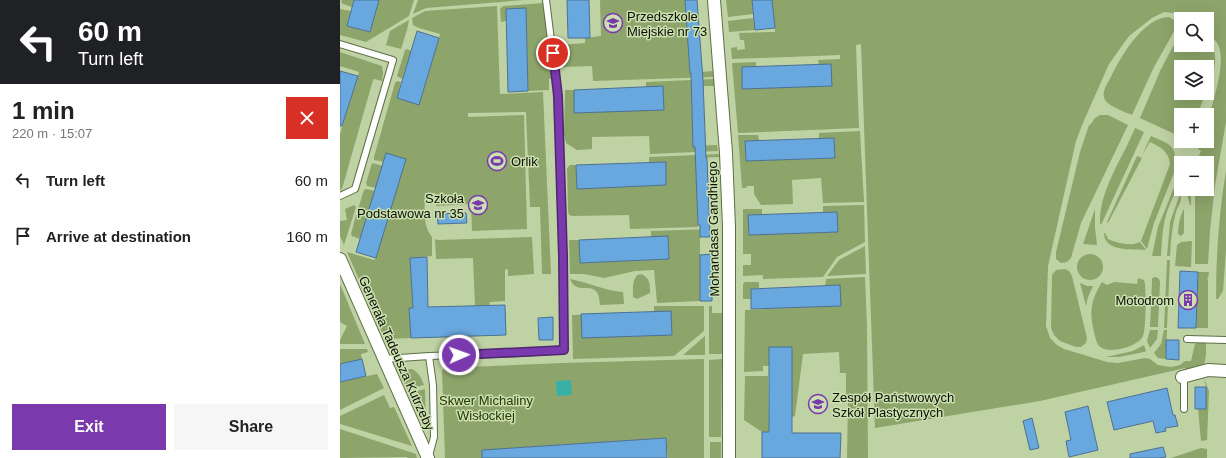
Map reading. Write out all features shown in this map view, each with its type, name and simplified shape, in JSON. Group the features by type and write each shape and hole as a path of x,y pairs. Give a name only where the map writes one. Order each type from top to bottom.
{"street":[{"name":"Mohandasa Gandhiego","path":"714,0 726,153 729,227 729,458"},
{"name":"Generała Tadeusza Kutrzeby","path":"340,259 428,458"},
{"path":"1182,377 1208,370 1226,371"}],"lane":[{"path":"385,359 564,350 563,256 558,96 546,0"},
{"path":"340,44 393,60 355,189 340,196"},
{"path":"1187,339 1226,340"},
{"path":"428,458 434,437 433,385 429,356"},
{"path":"1182,377 1184,383 1184,409"}],"green space":[{"path":"342,0 354,0 352,7 343,4 341,2"},
{"path":"379,0 414,0 409,16 366,42 340,35 340,9 351,11 347,26 370,32"},
{"path":"418,0 524,0 426,8 413,14"},
{"name":"Przedszkole Miejskie nr 73","path":"600,0 685,0 690,73 713,71 714,77 593,81 592,66 563,67 561,45 585,43 585,38 601,36"},
{"path":"726,0 752,0 753,14 728,17"},
{"path":"772,0 1226,0 1226,122 1214,194 1214,156 1199,156 1201,151 1198,149 1214,148 1214,108 1211,108 1221,65 1221,55 1219,47 1214,40 1214,12 1164,12 1152,18 1129,36 1109,64 1076,141 1048,266 1046,326 1050,338 1057,345 1064,349 1107,362 1118,363 1145,358 1150,359 1158,365 1171,367 1180,365 1185,361 1191,361 1195,344 1198,342 1206,343 1204,365 1040,401 875,428 861,44 856,45 859,128 738,133 732,63 756,62 756,67 742,68 742,88 819,65 818,60 840,59 840,55 732,59 731,48 737,47 737,50 745,49 744,40 740,40 739,33 775,32"},
{"path":"543,3 554,78 549,79 549,90 528,91 526,8 506,9 506,21 501,22 500,9 503,6"},
{"path":"497,6 500,94 543,92 551,274 542,274 540,207 530,207 526,112 468,113 468,117 524,115 527,229 472,231 471,204 436,206 435,193 425,193 425,221 432,237 432,256 410,258 413,308 409,308 411,338 385,339 347,252 374,260 376,258 384,162 374,160 374,157 395,83 397,81 401,82 397,98 419,105 439,38 440,34 413,25 412,18 425,11"},
{"path":"1169,17 1174,20 1174,31 1154,67 1132,115 1107,103 1104,97 1104,91 1120,59 1134,40 1142,31 1160,19"},
{"path":"753,18 755,30 729,32 728,21"},
{"path":"409,20 401,49 386,45 390,31"},
{"path":"1174,44 1174,52 1214,51 1215,64 1214,71 1214,60 1174,60 1174,100 1203,100 1200,108 1174,108 1174,134 1140,118 1161,69"},
{"path":"407,49 411,51 402,79 397,76 405,50"},
{"path":"340,52 382,66 383,73 382,81 373,80 342,189 340,190 340,134 359,72 340,66"},
{"path":"714,79 715,86 691,86 693,146 717,145 718,151 650,154 649,136 592,137 592,149 577,150 566,143 564,134 565,90 574,90 574,113 646,87 646,82"},
{"path":"1100,115 1108,115 1128,125 1081,223 1071,258 1067,262 1061,263 1056,259 1056,252 1080,152 1089,125"},
{"path":"1135,128 1144,132 1101,225 1103,198 1107,186"},
{"path":"860,131 864,202 823,203 821,178 792,180 793,204 761,205 754,194 754,186 742,188 738,135 758,135 759,140 745,141 746,161 835,158 834,138 819,138 819,133"},
{"path":"1151,136 1169,145 1172,148 1175,156 1174,173 1154,223 1147,249 1141,241 1170,164 1166,153 1150,142 1142,155"},
{"path":"720,154 720,157 696,158 698,227 630,229 629,215 569,215 567,168 570,165 576,165 577,189 666,185 666,162 649,162 649,157"},
{"path":"1137,156 1142,158 1108,223 1107,222"},
{"path":"372,163 383,166 376,188 367,186 366,183"},
{"path":"1226,170 1226,250 1223,291 1218,299 1216,299 1218,234"},
{"path":"1174,187 1174,195 1165,220 1162,236 1161,256 1152,256 1158,227"},
{"path":"364,190 375,191 368,213 358,209"},
{"path":"1179,196 1181,196 1181,201 1176,212 1170,256 1167,256 1170,222"},
{"path":"1191,196 1191,205 1190,205 1188,197"},
{"path":"1195,196 1214,196 1208,264 1195,264"},
{"path":"354,205 356,207 344,245 340,236 340,220 347,220 345,209"},
{"path":"864,205 865,242 837,257 823,277 763,279 763,275 743,276 743,265 751,265 751,254 743,254 743,209 762,209 762,215 748,215 749,235 838,232 837,212 823,212 823,206"},
{"path":"1095,209 1097,245 1083,244"},
{"path":"1184,209 1184,233 1181,236 1178,234 1178,228 1180,217"},
{"path":"358,214 367,217 360,239 352,236 351,234 356,215"},
{"path":"712,229 712,231 700,231 700,301 657,303 654,270 635,271 604,278 584,274 570,274 569,240 579,240 580,263 669,259 668,236 651,237 651,231"},
{"path":"1104,233 1108,239 1120,243 1132,244 1140,242 1146,250 1120,248 1109,244 1105,239"},
{"path":"532,237 534,274 508,276 508,269 505,270 505,301 490,302 489,305 475,306 473,258 436,259 435,239"},
{"path":"1192,241 1191,267 1175,266 1177,245 1181,242"},
{"path":"865,246 866,274 827,276 839,260"},
{"path":"1090,254 1099,258 1103,267 1099,276 1090,280 1081,276 1077,267 1081,258"},
{"path":"1167,260 1170,260 1167,328 1164,328"},
{"path":"1065,269 1069,271 1072,276 1087,338 1086,343 1081,347 1076,347 1060,341 1054,335 1051,328 1052,275 1056,270"},
{"path":"1198,272 1209,272 1207,278 1208,328 1196,328"},
{"path":"642,274 649,282 650,293 637,299 633,297 635,278 637,275"},
{"path":"865,277 867,325 868,458 847,458 848,402 839,402 840,395 846,395 846,373 840,373 839,352 803,354 795,416 792,417 792,347 769,347 769,366 763,366 763,371 744,372 745,310 840,306 825,286 826,279"},
{"path":"1156,277 1160,282 1158,327 1150,327 1152,278"},
{"path":"1138,278 1144,280 1145,284 1146,303 1143,336 1140,340 1129,346 1116,350 1103,349 1096,341 1092,325 1091,312 1095,294 1102,282 1107,285 1114,282 1137,284"},
{"path":"570,279 623,292 624,304 600,305 599,296 596,291 578,287 574,285"},
{"path":"745,282 759,282 759,288 751,289 751,299 743,299 743,284"},
{"path":"1080,283 1087,286 1093,286 1086,306"},
{"path":"340,284 365,344 340,344 340,340 347,326 340,322"},
{"path":"654,306 704,306 704,331 674,356 573,359 572,315 654,312"},
{"path":"709,306 712,306 712,313 722,313 722,354 709,354"},
{"path":"1150,330 1158,330 1157,339 1150,348 1147,341"},
{"path":"1164,330 1167,330 1166,359 1158,358 1154,353 1161,344"},
{"path":"705,336 705,355 683,355"},
{"path":"1144,345 1146,351 1144,352 1119,357 1106,357 1133,351"},
{"path":"340,349 367,349 368,352 361,354 362,359 340,364"},
{"name":"Skwer Michaliny Wisłockiej","path":"704,359 704,458 668,458 666,438 498,449 498,458 445,458 442,371 444,368"},
{"path":"722,359 721,437 709,437 709,360"},
{"path":"412,369 420,376 424,385 407,389 399,370"},
{"path":"377,374 384,388 340,410 340,382"},
{"path":"745,376 768,376 769,432 762,432 744,420"},
{"path":"1204,378 1209,391 1207,440 1201,441 1198,409 1206,409 1206,387"},
{"path":"425,389 426,430 409,393"},
{"path":"384,395 390,408 394,407 412,446 340,424 340,416"},
{"path":"340,429 416,454 417,458 340,458"},
{"path":"710,442 721,442 721,458 710,458"},
{"path":"1201,448 1207,449 1207,458 1171,458"}],"water":[{"path":"571,380 572,395 557,396 556,381"}],"building":[{"path":"354,0 379,0 370,32 347,26"},
{"path":"567,0 589,0 590,38 568,38"},
{"path":"685,0 697,0 703,80 710,237 700,237 700,225 698,225 695,147 693,147 691,73"},
{"path":"752,0 772,0 775,28 755,30"},
{"path":"526,8 528,91 508,92 506,9"},
{"path":"417,31 439,38 419,105 397,98"},
{"path":"831,64 832,86 742,89 742,67"},
{"path":"340,71 358,76 342,126 340,126"},
{"path":"663,86 664,110 574,113 574,90"},
{"path":"834,138 835,158 746,161 745,141"},
{"path":"386,153 406,159 376,258 356,252"},
{"path":"666,162 666,185 577,189 576,165"},
{"path":"837,212 838,232 749,235 748,215"},
{"path":"466,213 467,223 438,224 437,214"},
{"path":"668,236 669,259 580,263 579,240"},
{"path":"712,254 712,301 700,301 700,255"},
{"path":"427,257 428,307 505,305 506,335 411,338 409,308 413,308 410,258"},
{"name":"Motodrom","path":"1180,271 1198,272 1196,328 1178,328"},
{"path":"840,285 841,306 751,309 751,289"},
{"path":"671,311 672,335 582,338 581,314"},
{"path":"553,317 553,340 539,340 538,318"},
{"path":"1166,340 1179,340 1179,360 1166,359"},
{"path":"769,347 792,347 792,433 841,433 840,458 762,458 762,432 769,432"},
{"path":"362,359 366,376 340,382 340,364"},
{"path":"1195,387 1206,387 1206,409 1195,409"},
{"path":"1167,388 1173,415 1175,415 1178,426 1165,428 1166,431 1156,433 1153,421 1114,430 1107,402"},
{"path":"1088,406 1098,450 1069,457 1066,441 1071,440 1065,412"},
{"path":"1032,418 1039,448 1030,450 1023,421"},
{"path":"666,438 667,458 482,458 482,450"},
{"path":"1163,447 1166,457 1130,458 1130,454"}],"place":[{"name":"Przedszkole Miejskie nr 73","path":"613,23"},
{"name":"Orlik","path":"497,161"},
{"name":"Szkoła Podstawowa nr 35","path":"478,205"},
{"name":"Motodrom","path":"1188,300"},
{"name":"Zespół Państwowych Szkół Plastycznych","path":"818,404"}],"route":[{"path":"459,355 564,350 563,256 558,96 553,53"}]}
